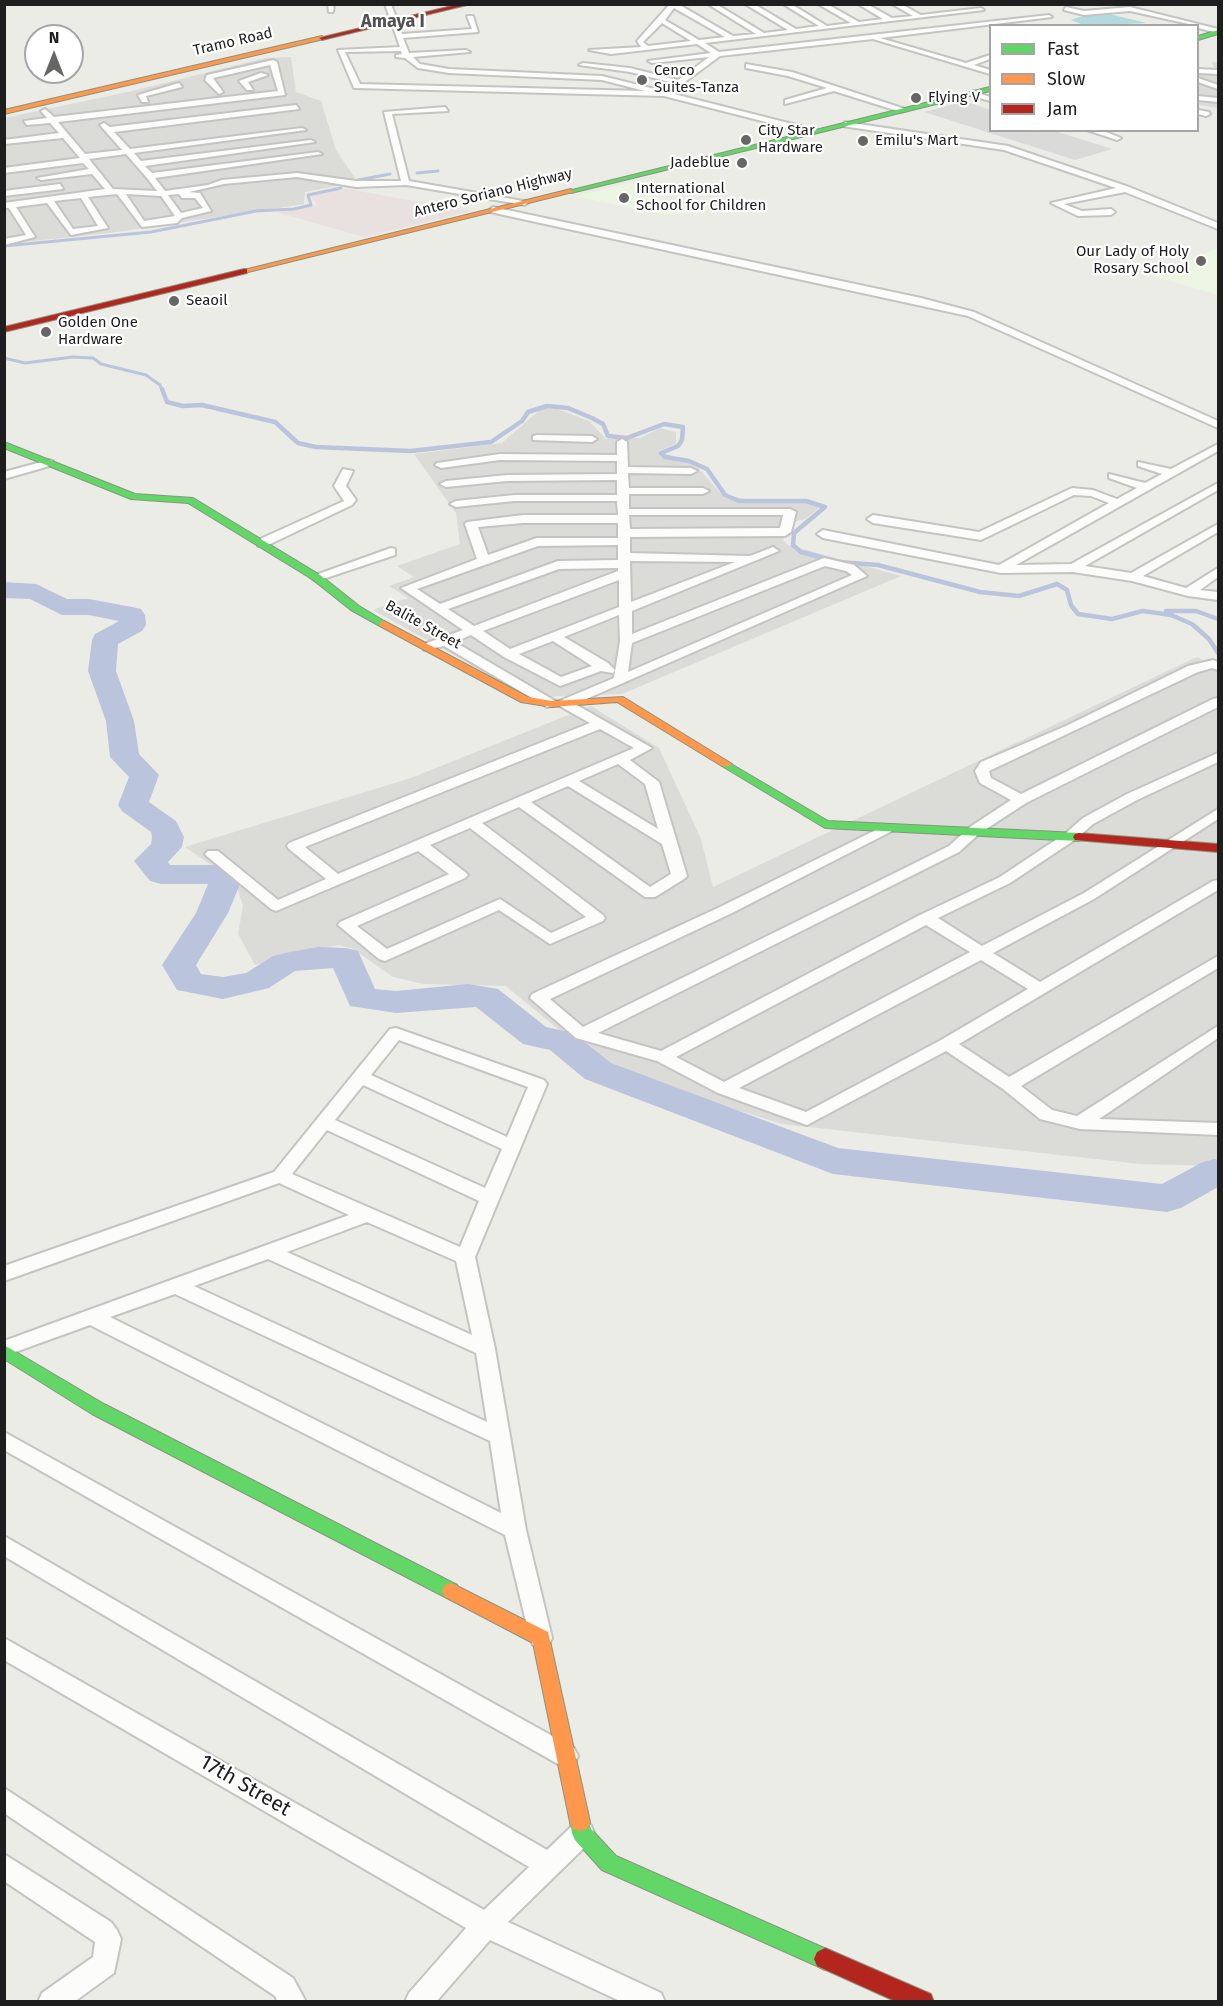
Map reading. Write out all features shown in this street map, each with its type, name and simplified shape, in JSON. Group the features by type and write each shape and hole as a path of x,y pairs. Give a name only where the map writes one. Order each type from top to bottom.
{"street":[{"path":"711,4 761,34"},
{"path":"748,4 793,30"},
{"path":"786,4 826,27"},
{"path":"821,4 858,24"},
{"path":"861,4 890,20"},
{"path":"895,4 921,17"},
{"path":"933,4 977,25"},
{"path":"606,67 590,48 611,52 793,30 982,11 970,4"},
{"path":"391,5 393,22 405,52 413,64 429,69 583,76 813,132"},
{"path":"647,48 638,41 674,5 731,38"},
{"path":"1066,9 1084,13 1130,9 1187,24"},
{"path":"398,36 455,29 477,31 469,10"},
{"name":"Tramo Road","path":"4,112 393,22 469,10"},
{"path":"652,61 1049,17"},
{"path":"661,20 718,54"},
{"path":"1199,27 1218,32"},
{"path":"455,29 468,55 341,50 351,60 357,86 664,94 718,54"},
{"path":"1199,37 1218,32"},
{"path":"868,37 989,72"},
{"path":"774,48 794,53"},
{"path":"351,60 405,52"},
{"path":"351,60 379,57"},
{"path":"967,65 989,57"},
{"path":"27,123 279,94 280,86 273,61 210,77 209,80 219,92"},
{"path":"576,65 606,67 681,83"},
{"path":"749,66 780,72 904,110"},
{"path":"250,88 243,81 276,72"},
{"path":"1212,73 1218,78"},
{"path":"1199,81 1218,87"},
{"path":"145,100 142,94 179,85"},
{"path":"94,105 111,100 145,100 280,86"},
{"path":"788,102 835,88"},
{"name":"Antero Soriano Highway","path":"4,330 989,89"},
{"path":"972,93 989,99"},
{"path":"1199,98 1218,100"},
{"path":"178,216 150,176 106,127 297,103 302,130 323,162"},
{"path":"84,106 90,116"},
{"path":"406,183 401,172 388,111 445,109"},
{"path":"4,242 31,237 8,205 116,192 162,196 197,195 208,209 178,216 175,221 142,224 116,192 84,159 45,111"},
{"path":"845,124 1005,148 1127,189 1218,226"},
{"path":"5,169 302,130"},
{"path":"1098,132 1117,138"},
{"path":"4,142 64,135"},
{"path":"118,140 129,139"},
{"path":"139,164 311,142"},
{"path":"150,176 318,153"},
{"path":"277,159 287,171 327,170"},
{"path":"230,165 241,180"},
{"path":"27,180 95,171"},
{"path":"188,171 200,183"},
{"path":"162,196 228,186 241,180 300,175 356,184 406,183 525,202"},
{"path":"92,183 103,181"},
{"path":"4,194 70,186"},
{"path":"1111,212 1081,214 1055,203 1127,189"},
{"path":"49,200 70,232 104,228 83,195"},
{"path":"499,209 910,298 971,314 1218,424"},
{"path":"520,457 546,429"},
{"path":"537,438 592,439"},
{"path":"622,442 626,640 622,679"},
{"name":"Balite Street","path":"4,445 134,497 190,500 316,577 355,608 525,700 562,703 619,699 825,824 891,828"},
{"path":"1001,569 1218,447"},
{"path":"500,457 514,498"},
{"path":"441,465 500,457 520,457 623,468 691,471"},
{"path":"4,476 49,463"},
{"path":"1142,464 1172,473"},
{"path":"446,484 623,468"},
{"path":"262,543 348,503 350,500 340,486 347,471"},
{"path":"1113,476 1145,487"},
{"path":"1073,568 1218,486"},
{"path":"456,504 514,498 703,491"},
{"path":"873,519 981,536 1072,491 1093,493 1118,503"},
{"path":"790,512 785,532 624,537 537,542 484,561 471,524 523,519 624,515 790,512"},
{"path":"1133,577 1218,527"},
{"path":"823,534 1001,569 1073,568 1133,577 1188,592 1218,596"},
{"path":"509,654 773,551"},
{"path":"316,577 391,552"},
{"path":"439,608 558,565 625,565 755,558"},
{"name":"Balite Street","path":"484,561 407,588 474,629 509,654 560,682 603,666"},
{"path":"562,703 861,576 850,568 824,562 626,640"},
{"path":"429,647 625,565"},
{"path":"1188,592 1218,572"},
{"path":"554,636 622,679"},
{"path":"213,854 276,906 645,748 445,641"},
{"path":"1021,800 985,780 982,771 986,765 1071,729 1194,669 1213,664 1218,666"},
{"path":"582,1034 954,849 975,830 1021,800 1218,702"},
{"path":"336,880 294,846 602,723"},
{"path":"663,1057 926,918 1005,880 1071,836 1088,821 1132,797 1218,757"},
{"path":"520,801 650,894 679,876 652,782 620,759"},
{"path":"568,781 668,841"},
{"path":"724,1089 1089,896 1218,813"},
{"path":"419,844 460,875 346,925 385,956 500,904 550,939 597,918 471,822"},
{"path":"1218,848 975,830 891,828 726,910 538,998 582,1034 663,1057 724,1089 807,1119 947,1044 1218,884"},
{"path":"926,918 1041,990"},
{"path":"1009,1085 1218,961"},
{"path":"1080,1123 1218,1031"},
{"path":"4,1274 280,1176 396,1033 538,1084 465,1257 485,1349 515,1530 541,1638 582,1833 609,1863 923,2001"},
{"path":"947,1044 1009,1085 1046,1115 1080,1123 1210,1129 1218,1117"},
{"path":"360,1077 512,1146"},
{"path":"324,1122 490,1198"},
{"path":"280,1176 465,1257"},
{"path":"4,1350 367,1215"},
{"path":"268,1251 485,1349"},
{"path":"174,1285 498,1436"},
{"path":"92,1317 515,1530"},
{"path":"4,1350 98,1409 541,1638"},
{"path":"4,1440 566,1756"},
{"path":"4,1545 549,1864"},
{"name":"17th Street","path":"4,1648 486,1925 652,2001"},
{"path":"4,1799 284,1987 293,2001"},
{"path":"418,2001 486,1925 582,1833"},
{"path":"4,1866 102,1931 108,1939 105,1964 51,2001"}],"shaded area":[{"path":"1109,14 1147,23 1081,24 1071,20"},
{"path":"291,57 296,92 321,101 336,150 355,178 342,185 305,192 304,204 110,233 4,244 4,118 128,92 265,58"},
{"path":"1212,62 1218,63 1218,108 1199,105 1199,70 1215,70"},
{"path":"965,101 989,110 989,132 1058,132 1112,149 1075,160 924,112"},
{"name":"International School for Children","path":"630,183 651,190 663,201 707,206 707,212 664,215 575,196"},
{"path":"347,189 471,211 364,237 276,212 317,205 311,196 326,191"},
{"name":"Our Lady of Holy Rosary School","path":"1218,248 1218,295 1150,275"},
{"path":"541,409 557,409 589,421 606,439 640,438 660,428 676,432 676,444 658,451 694,463 720,493 743,499 796,499 820,507 806,519 796,521 783,540 788,545 901,576 622,694 530,697 373,610 408,598 389,586 414,577 397,566 460,544 456,513 414,454 502,443"},
{"path":"1197,657 1218,670 1218,1166 1140,1164 782,1124 606,1069 506,986 423,984 393,977 353,949 339,945 255,965 238,934 243,906 235,881 185,847 411,778 591,706 659,748 701,839 713,887"}],"waterway":[{"path":"417,173 438,171"},
{"path":"358,180 390,174"},
{"path":"4,246 151,232 256,211 294,209 311,205 308,195 341,188"},
{"path":"4,358 25,363 73,357 93,358 101,364 146,375 160,385 162,390"},
{"path":"162,389 167,402 183,406 202,405 275,422 298,443 316,447 411,451 491,442 522,421 528,412 547,406 568,408 592,418 603,424 608,436 627,438 664,424 683,427 682,440 678,446 661,453 665,457 689,461 707,469 725,495 739,501 806,501 825,507 794,533 793,545 801,552 839,562 878,565 980,592 1019,596 1057,584 1067,590 1071,605 1078,614 1112,619 1143,611 1171,615 1192,624 1209,639 1218,653"},
{"path":"4,590 36,592 62,607 89,607 132,615 133,625 105,640 102,671 120,721 125,757 144,775 133,805 165,828 168,837 166,847 150,861 161,874 222,875 225,882 212,913 179,965 189,983 223,988 257,981 285,963 318,957 346,958 362,998 396,1002 468,995 486,997 535,1036 561,1041 598,1071 833,1161 1167,1198 1214,1172 1218,1174"},
{"path":"1166,611 1196,611 1218,619"}],"traffic: fast":[{"path":"1199,38 1218,32"},
{"path":"571,191 989,89"},
{"path":"4,445 134,497 190,500 316,577 355,608 384,624"},
{"path":"726,764 825,824 1079,837"},
{"path":"4,1351 98,1409 451,1591"},
{"path":"580,1822 582,1833 609,1863 825,1959"}],"traffic: slow":[{"path":"4,112 322,38"},
{"path":"244,271 571,191"},
{"path":"384,624 525,700 552,704 619,699 726,764"},
{"path":"451,1591 541,1638 580,1822"}],"traffic: jam":[{"path":"322,38 469,4"},
{"path":"4,330 244,271"},
{"path":"1079,837 1218,848"},
{"path":"825,1959 923,2002"}],"place":[{"name":"Cenco Suites-Tanza","path":"642,80"},
{"name":"Flying V","path":"916,98"},
{"name":"City Star Hardware","path":"746,140"},
{"name":"Emilu's Mart","path":"863,141"},
{"name":"Jadeblue","path":"742,163"},
{"name":"International School for Children","path":"624,198"},
{"name":"Our Lady of Holy Rosary School","path":"1201,261"},
{"name":"Seaoil","path":"174,301"},
{"name":"Golden One Hardware","path":"46,332"}],"district":[{"name":"Amaya I","path":"393,22"}]}
